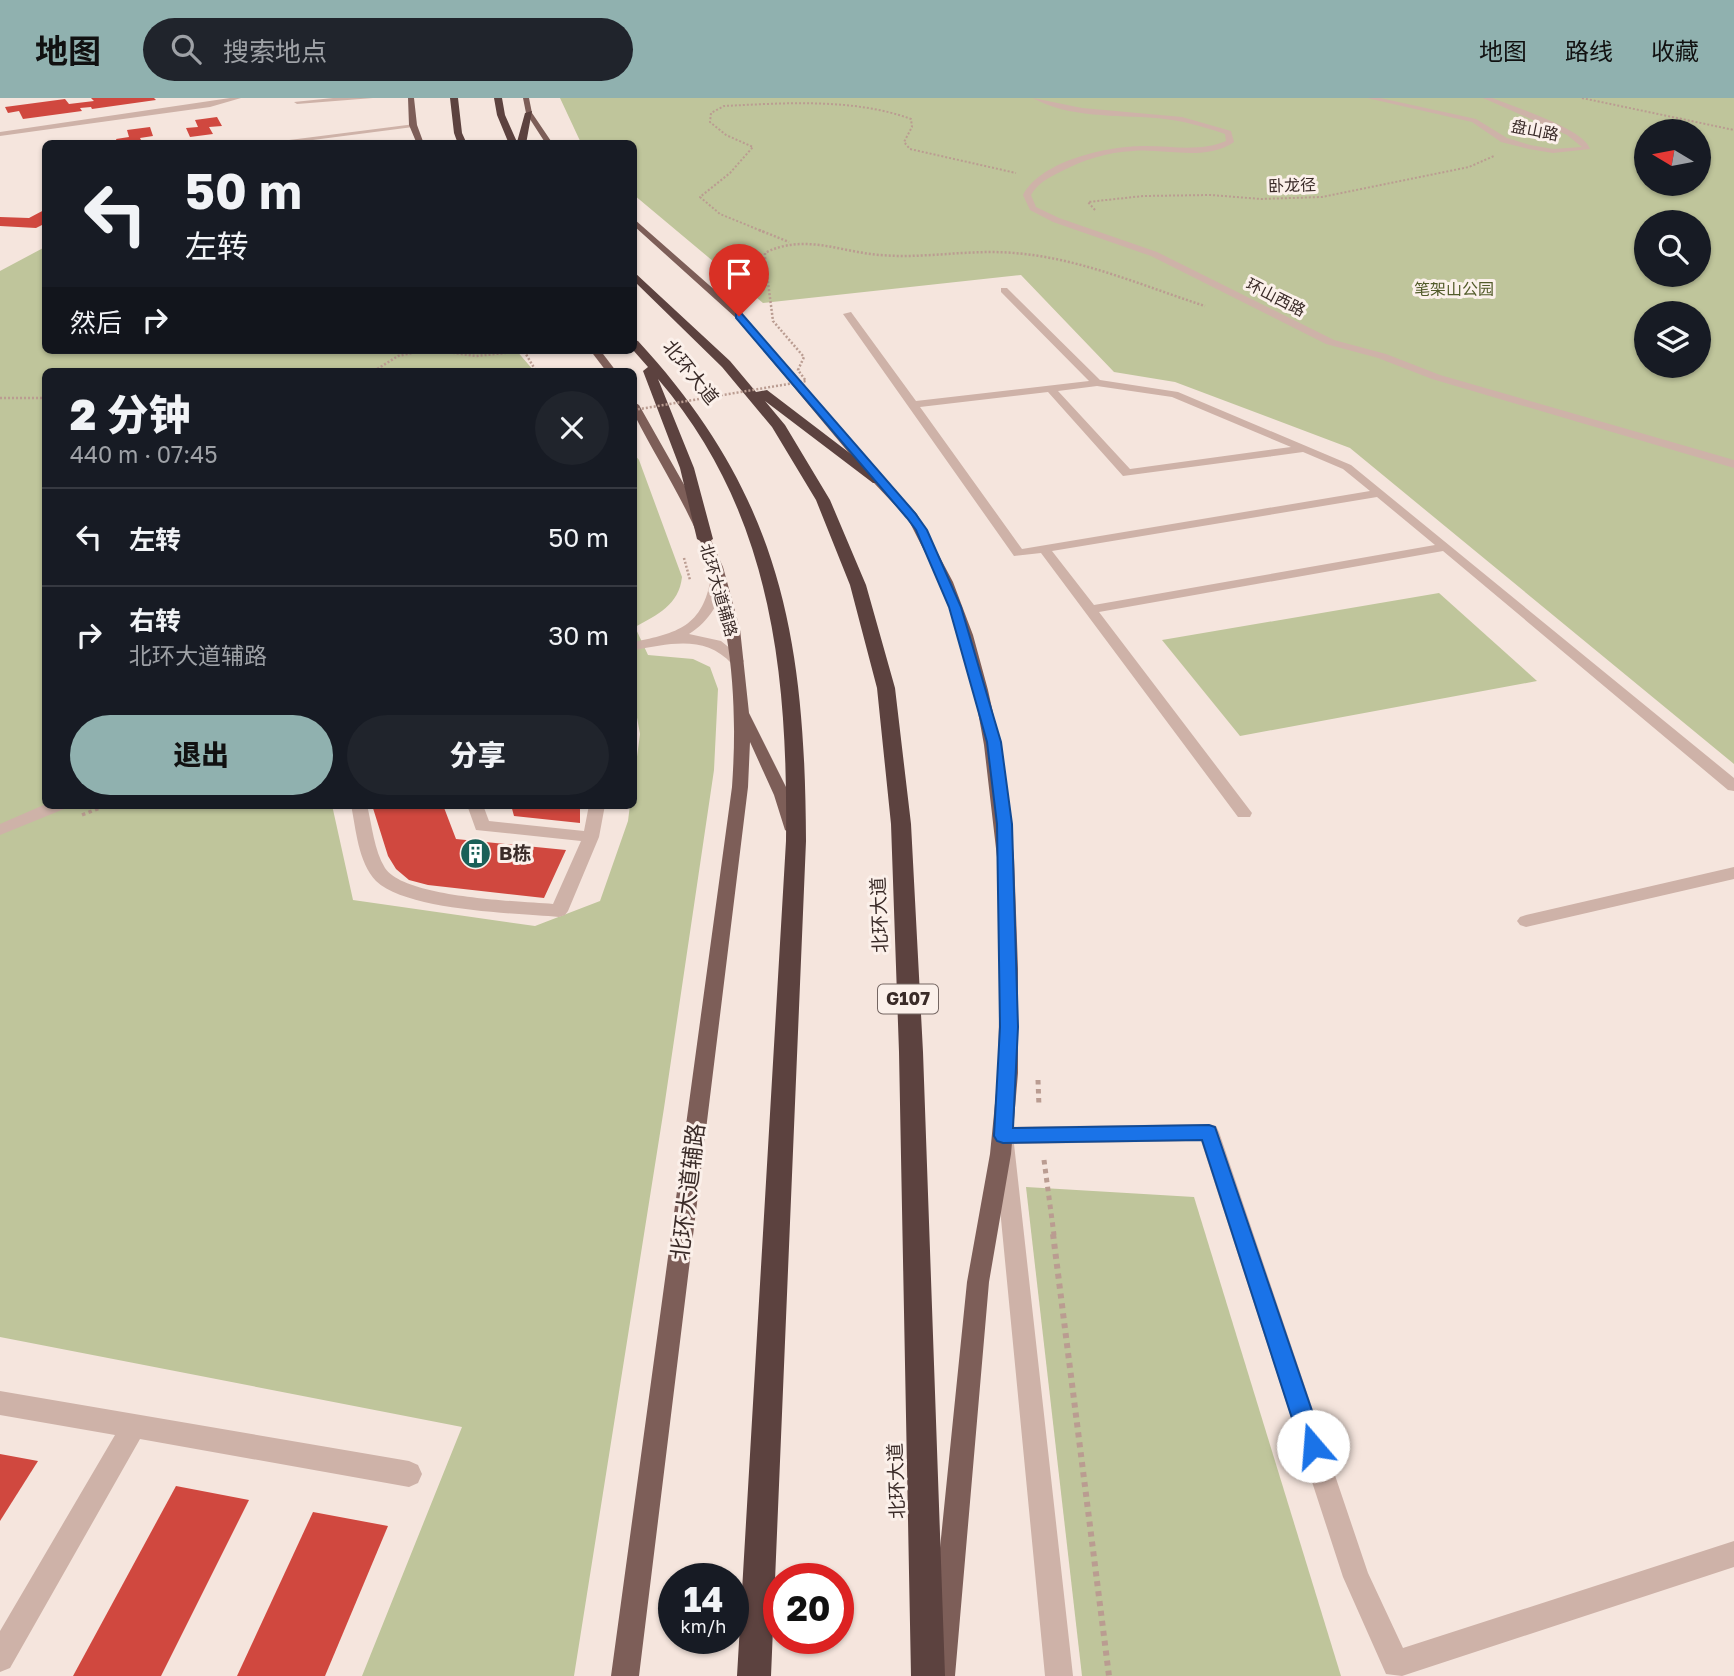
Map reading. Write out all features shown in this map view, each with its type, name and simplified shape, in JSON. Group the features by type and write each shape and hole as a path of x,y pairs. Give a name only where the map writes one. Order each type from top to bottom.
{"highway":[{"path":"454,98 461,140"},
{"path":"498,98 501,115 512,140"},
{"path":"522,140 529,113"},
{"name":"北环大道","path":"637,278 726,364 778,425 823,500 858,585 886,688 901,824 911,1052 928,1676"},
{"name":"北环大道","path":"637,348 694,416 729,471 760,542 782,619 792,676 796,734 796,841 754,1676"},
{"path":"637,350 656,386 683,457 705,538"},
{"path":"726,364 878,480"}],"main road":[{"path":"411,98 413,125 419,140"},
{"path":"526,98 529,113 547,140"},
{"path":"637,225 739,316 878,480 901,502 926,541 955,607 994,742 1004,824 1009,923 1009,1027 1003,1136 978,1279 941,1676"},
{"path":"598,354 609,368"},
{"name":"北环大道辅路","path":"625,1676 740,786 744,734 731,621 705,538 637,413"},
{"name":"北环大道辅路","path":"742,707 782,795 796,841"}],"street":[{"path":"187,108 226,98"},
{"path":"0,134 187,108 238,98"},
{"path":"297,102 371,98"},
{"path":"1036,98 1088,109 1210,124 1228,133 1230,142 1221,147 1204,150 1142,148 1096,154 1065,165 1041,178"},
{"name":"盘山路","path":"1370,98 1475,120 1504,140 1529,147 1553,150 1586,149 1585,144 1570,132 1486,98"},
{"path":"293,140 413,125"},
{"name":"环山西路","path":"1041,178 1031,186 1027,195 1033,208 1056,220 1154,254 1330,342 1382,356 1436,377 1734,464"},
{"path":"1004,290 1097,383"},
{"path":"848,314 1019,553 1380,493"},
{"path":"913,405 1097,383 1174,394 1307,447 1347,467 1380,493 1734,786"},
{"path":"1050,388 1128,473 1307,447"},
{"path":"1090,610 1446,547"},
{"path":"1044,549 1244,813"},
{"path":"637,645 682,633 698,622 714,598 718,577"},
{"path":"659,641 702,640 726,651 737,661"},
{"path":"0,830 49,809"},
{"path":"360,809 373,860 381,876 393,886 416,894 442,898 559,911 591,837 596,809"},
{"path":"476,809 482,826 591,837"},
{"path":"1527,920 1734,873"},
{"path":"1059,1676 1003,1136 1209,1132 1356,1577 1399,1670 1734,1554"},
{"path":"0,1403 409,1474"},
{"path":"0,1658 134,1426"}],"path":[{"path":"1582,98 1734,130"},
{"path":"1041,178 910,149 904,142 912,127 911,119 891,110 837,103 724,106 711,113 710,122 726,135 753,147 730,173 700,197 720,214 789,242 879,255 976,251 1018,253 1140,284 1216,310"},
{"name":"卧龙径","path":"1103,236 1102,219 1088,202 1143,196 1211,195 1261,199 1322,197 1469,167 1500,154 1529,147"},
{"path":"637,408 806,382 798,370 804,357 774,321 765,259 765,253 789,242"},
{"path":"377,368 399,354"},
{"path":"462,354 490,354"},
{"path":"0,398 42,398"},
{"path":"682,551 691,582"},
{"path":"1043,1158 1109,1676"}],"green space":[{"name":"笔架山公园","path":"560,98 1734,98 1734,764 1350,448 1175,382 1114,372 1021,275 763,303 637,198 637,140 580,140"},
{"path":"42,249 42,354 519,354 531,368 42,368 42,809 333,809 353,900 535,926 600,901 628,821 630,809 637,809 640,734 637,718 637,631 648,655 693,659 710,667 718,689 714,770 664,1108 574,1676 362,1676 462,1427 0,1337 0,271"},
{"path":"637,458 682,577 672,602 637,626"},
{"path":"1439,593 1537,681 1240,736 1162,640"},
{"path":"1026,1187 1194,1197 1341,1676 1082,1676"}],"building":[{"path":"91,98 156,100 92,109 80,108 82,111 23,119 19,111 8,113 5,107 65,99 69,104 94,101"},
{"path":"217,117 222,126 209,127 213,134 190,137 186,128 198,127 195,120"},
{"path":"150,127 153,136 140,138 141,140 116,140 129,137 127,130"},
{"path":"42,211 42,225 36,228 0,226 0,217 29,218"},
{"name":"B栋","path":"373,809 445,809 456,839 566,850 544,898 428,885 409,880 396,869 388,856"},
{"path":"512,809 580,809 580,823 514,816"},
{"path":"0,1454 38,1461 0,1521"},
{"path":"176,1486 249,1500 161,1676 73,1676"},
{"path":"313,1512 388,1526 325,1676 237,1676"}],"place":[{"name":"B栋","path":"476,853"}],"route":[{"path":"739,316 878,480 901,502 921,530 955,607 994,742 1004,824 1009,923 1009,1027 1003,1136 1209,1132 1313,1446"}]}
